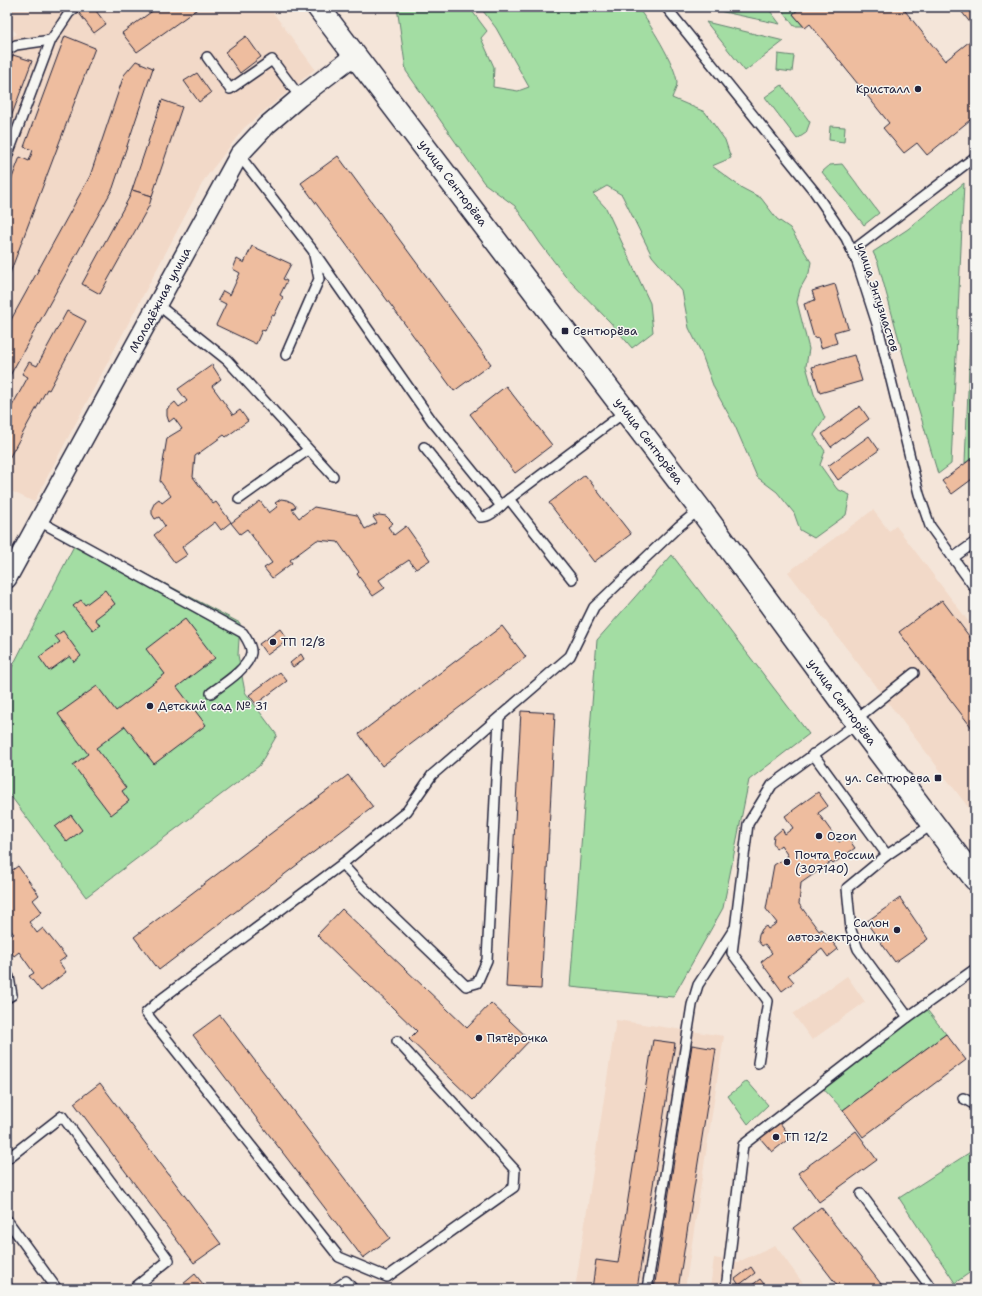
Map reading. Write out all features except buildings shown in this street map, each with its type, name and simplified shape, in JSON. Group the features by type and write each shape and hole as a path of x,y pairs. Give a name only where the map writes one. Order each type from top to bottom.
{"main road":[{"name":"улица Сентюрёва","path":"318,7 700,509 856,721 975,879"}],"street":[{"name":"Молодёжная улица","path":"7,579 239,155 267,125 300,97 355,55"}],"lane":[{"path":"7,157 51,40 69,13 76,7"},
{"name":"улица Энтузиастов","path":"666,7 814,191 846,238 857,262 878,328 919,494 930,526 975,588"},
{"path":"7,50 16,45 51,40"},
{"path":"207,57 230,90 272,60 300,97"},
{"path":"239,155 314,252 432,421 500,506"},
{"path":"852,251 975,157"},
{"path":"286,355 319,279 314,252"},
{"path":"158,305 227,360 332,476"},
{"path":"424,447 480,517 484,518 490,515 626,411"},
{"path":"239,499 308,450"},
{"path":"509,499 572,579"},
{"path":"397,1041 515,1170 514,1187 387,1277 339,1257 146,1013 160,1000 342,864 407,811 432,775 570,656 594,607 678,527 700,509"},
{"path":"39,521 243,632 248,641 251,652 248,660 236,675 211,694"},
{"path":"953,558 975,542"},
{"path":"758,1063 768,1002 732,953 748,824 772,785 856,721 914,673"},
{"path":"342,864 362,886 466,986 477,983 487,960 499,718"},
{"path":"813,754 887,855"},
{"path":"908,1017 858,949 851,930 847,888 887,855 933,824"},
{"path":"647,1289 692,1005 698,985 735,926"},
{"path":"726,1289 743,1145 908,1017 975,969"},
{"path":"7,974 9,977 12,995 7,998"},
{"path":"963,1098 975,1105"},
{"path":"7,1159 62,1116 170,1260 133,1289"},
{"path":"861,1194 932,1289"},
{"path":"7,1220 57,1289"},
{"path":"335,1289 346,1281 353,1289"}],"shaded area":[{"path":"7,7 269,7 315,69 244,128 204,180 34,502 7,489 7,39 17,34 7,22"},
{"path":"873,510 889,531 896,526 975,630 975,816 788,572"},
{"path":"847,976 865,1002 812,1040 793,1014"},
{"path":"616,1020 724,1036 685,1289 575,1289"},
{"path":"775,1245 807,1289 710,1289 714,1258 738,1262"}],"green space":[{"path":"397,7 469,7 487,31 481,38 494,67 493,87 518,91 529,87 496,28 480,7 637,7 648,22 667,55 676,76 677,83 672,98 705,112 725,140 731,158 712,166 742,188 761,198 777,219 790,228 811,262 809,273 800,289 797,302 809,349 806,366 814,394 825,418 814,435 825,451 820,465 837,489 850,495 846,515 814,538 800,530 794,513 777,492 757,477 735,426 714,388 701,352 689,328 682,291 652,256 622,195 607,186 593,194 606,208 650,303 653,332 632,348 610,322 565,276 515,206 484,183 406,71"},
{"path":"700,7 767,7 780,24"},
{"path":"780,7 799,7 800,8 793,14 803,26 794,26"},
{"path":"706,22 784,41 745,71"},
{"path":"778,54 794,56 792,72 777,70"},
{"path":"782,85 810,122 806,133 797,139 765,97"},
{"path":"830,126 845,127 844,142 829,140"},
{"path":"842,164 879,213 864,225 822,172 830,165"},
{"path":"964,183 951,464 938,474 912,387 878,263 873,252 908,229"},
{"path":"975,221 975,456 965,463"},
{"name":"Детский сад № 31","path":"78,538 240,623 238,655 245,692 277,735 259,766 86,897 7,791 7,677"},
{"path":"672,555 809,734 749,780 723,908 673,997 570,987 597,640"},
{"path":"924,1006 946,1034 843,1110 820,1085"},
{"path":"747,1081 768,1105 748,1124 728,1096"},
{"path":"975,1149 975,1269 955,1283 899,1198"}],"place":[{"name":"Кристалл","path":"918,89"},
{"name":"Сентюрёва","path":"565,331"},
{"name":"ТП 12/8","path":"273,642"},
{"name":"Детский сад № 31","path":"150,706"},
{"name":"ул. Сентюрева","path":"938,778"},
{"name":"Ozon","path":"819,836"},
{"name":"Почта России (307140)","path":"787,862"},
{"name":"Салон автоэлектроники","path":"897,930"},
{"name":"Пятёрочка","path":"479,1038"},
{"name":"ТП 12/2","path":"776,1137"}]}
